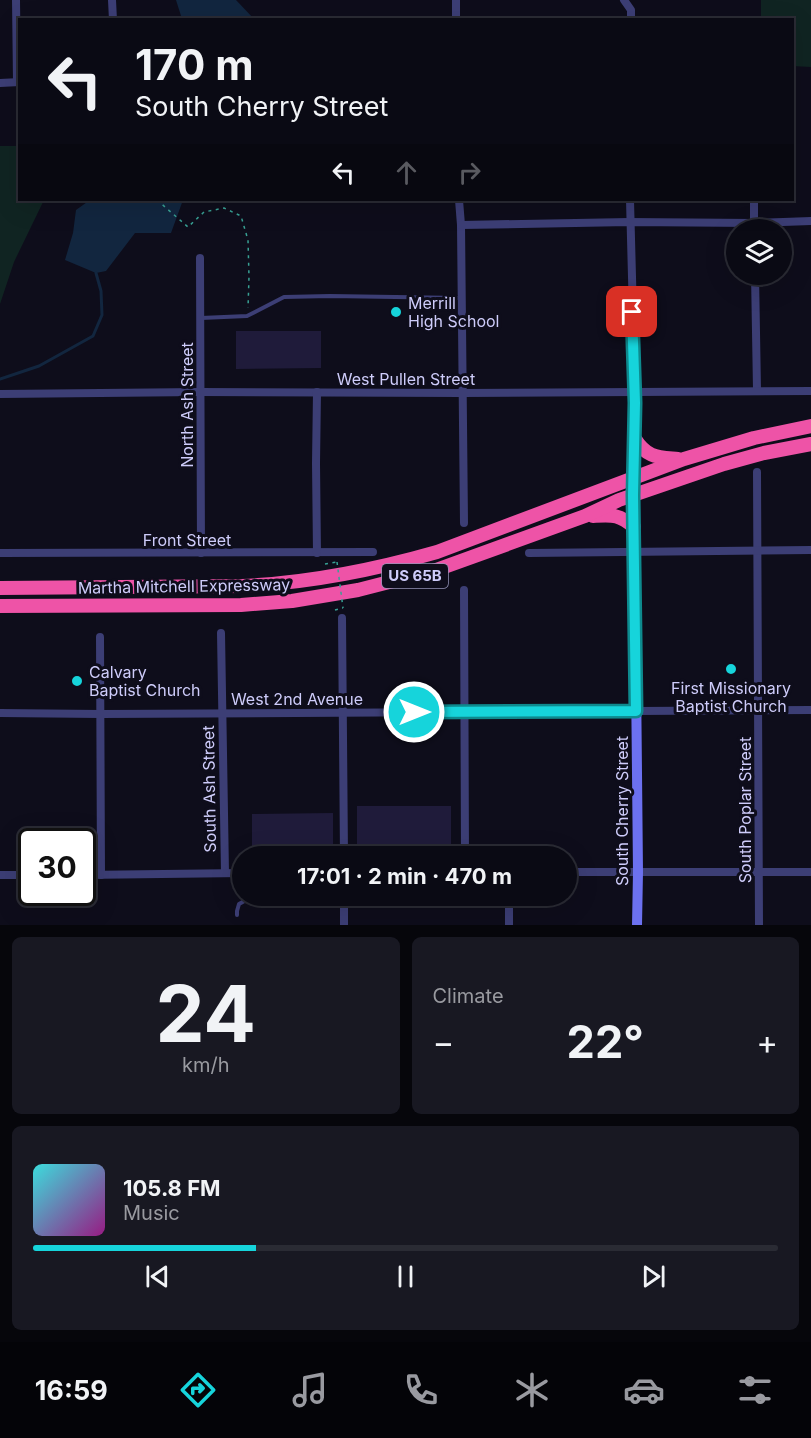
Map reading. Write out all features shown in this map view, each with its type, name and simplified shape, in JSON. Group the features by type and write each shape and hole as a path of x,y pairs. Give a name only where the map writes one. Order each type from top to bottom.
{"highway":[{"name":"Martha Mitchell Expressway","path":"0,588 268,585 347,573 437,552 684,459 754,438 811,426"},
{"path":"635,439 641,449 648,454 684,459"},
{"name":"Martha Mitchell Expressway","path":"0,606 231,605 323,597 378,586 436,570 585,516 633,495 724,464 811,444"},
{"path":"585,516 619,516 634,527"}],"main road":[{"name":"South Cherry Street","path":"634,478 637,925"}],"street":[{"path":"0,83 18,82 16,0"},
{"path":"112,0 113,18"},
{"path":"456,0 456,18"},
{"path":"624,0 631,10 631,18"},
{"path":"459,201 464,523"},
{"path":"630,201 635,392 634,478"},
{"path":"754,201 754,219"},
{"path":"792,223 811,221"},
{"path":"461,225 629,222 726,225"},
{"name":"North Ash Street","path":"200,258 201,553"},
{"path":"755,285 757,390"},
{"name":"West Pullen Street","path":"0,394 811,390"},
{"path":"317,392 317,553"},
{"name":"South Poplar Street","path":"757,472 759,925"},
{"path":"529,553 811,550"},
{"name":"Front Street","path":"0,553 374,552"},
{"path":"464,590 465,846"},
{"path":"342,618 344,846"},
{"name":"South Ash Street","path":"221,633 225,873"},
{"path":"100,637 101,875"},
{"name":"West 2nd Avenue","path":"0,713 811,710"},
{"path":"577,872 811,872"},
{"path":"96,875 232,873"},
{"path":"0,875 18,875"},
{"path":"344,906 344,925"},
{"path":"509,906 509,925"}],"lane":[{"path":"200,318 247,316 284,297 461,298"},
{"path":"237,915 239,906"}],"path":[{"path":"158,201 188,227 204,212 224,208 241,216 248,240 247,316"},
{"path":"325,564 337,562 343,608 335,610"}],"green space":[{"path":"761,0 811,0 811,67 794,66 794,18 761,18"},
{"path":"0,146 18,146 18,201 44,201 14,262 0,304"}],"water":[{"path":"176,0 236,0 253,18 182,18"},
{"path":"89,201 183,201 171,233 135,233 106,271 96,273 65,260 73,233 76,210"}],"building":[{"path":"236,331 321,331 321,368 236,369"},
{"path":"357,806 451,806 451,846 357,846"},
{"path":"333,813 333,846 252,846 252,814"}],"waterway":[{"path":"0,379 39,366 93,336 102,315 101,291 96,273"}],"place":[{"name":"Merrill High School","path":"396,312"},
{"name":"First Missionary Baptist Church","path":"731,669"},
{"name":"Calvary Baptist Church","path":"77,681"}],"route":[{"path":"414,712 636,711 633,495 635,403 632,312"}]}
